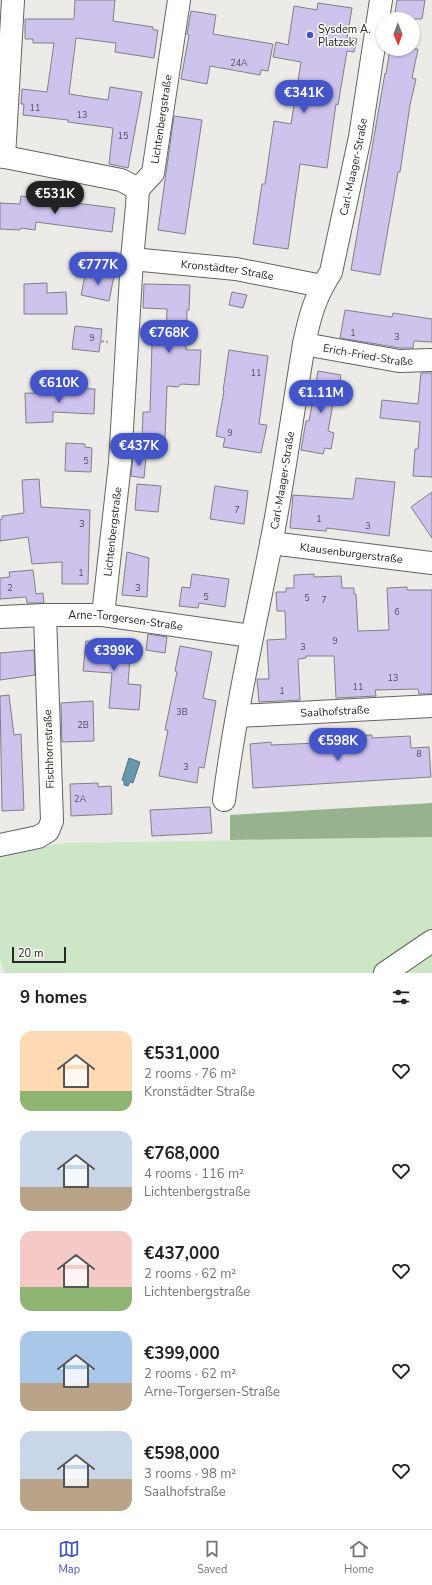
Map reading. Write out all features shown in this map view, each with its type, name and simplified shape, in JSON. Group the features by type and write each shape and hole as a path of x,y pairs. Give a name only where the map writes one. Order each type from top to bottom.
{"street":[{"path":"14,0 2,156 121,180 138,189"},
{"name":"Lichtenbergstraße","path":"103,615 120,463 132,259 138,189 153,173 179,0"},
{"name":"Carl-Maager-Straße","path":"224,800 251,636 271,543 304,344 311,311 322,286 332,272 358,145 381,0"},
{"name":"Kronstädter Straße","path":"132,259 236,269 322,286"},
{"name":"Erich-Fried-Straße","path":"304,344 399,361 432,360"},
{"name":"Klausenburgerstraße","path":"271,543 432,563"},
{"name":"Fischhornstraße","path":"0,845 38,837 48,831 52,821 45,615"},
{"name":"Arne-Torgersen-Straße","path":"0,617 103,615 251,636"},
{"name":"Saalhofstraße","path":"238,716 432,706"},
{"path":"385,973 432,941"}],"green space":[{"path":"432,803 432,837 230,840 230,815"},
{"path":"432,837 432,973 4,973 0,959 0,855 65,843"}],"water":[{"path":"129,758 140,762 133,783 130,782 128,786 124,785 124,781 122,780"}],"building":[{"path":"75,0 115,0 113,21 153,27 153,30 158,30 154,58 115,52 116,43 76,38 69,94 108,100 110,87 142,92 128,168 109,164 113,128 68,122 68,120 23,115 24,104 21,104 22,89 47,92 54,43 33,43 33,39 25,39 25,19 74,19"},
{"path":"397,0 425,0 422,19 420,19 420,12 395,12"},
{"path":"318,3 352,8 347,37 357,39 354,52 347,51 338,105 336,104 327,168 300,164 288,249 253,244 262,184 265,184 274,121 291,124 301,62 273,57 276,42 288,45 294,6 317,10"},
{"path":"191,11 216,15 213,34 273,44 268,71 261,70 260,75 210,66 207,84 181,79 189,35 187,34"},
{"path":"389,56 417,56 412,78 416,79 410,105 400,172 398,172 380,275 351,270 385,73 386,74"},
{"path":"174,116 202,120 185,234 158,230"},
{"path":"21,196 115,208 112,232 36,222 35,230 21,228 20,230 0,229 0,203 20,204"},
{"path":"86,271 114,276 109,301 81,295"},
{"path":"47,283 47,293 66,292 67,314 24,314 24,284"},
{"path":"144,284 190,285 189,310 187,310 186,350 201,350 199,385 181,384 178,387 167,386 165,439 142,438 143,412 150,412 152,343 166,343 167,309 143,308"},
{"path":"232,292 247,295 243,308 229,305"},
{"path":"345,310 392,317 393,313 432,319 432,342 414,341 413,348 400,348 340,338"},
{"path":"75,326 102,329 99,352 72,349"},
{"path":"229,350 268,356 259,424 267,425 261,453 223,447 225,438 216,436"},
{"path":"318,371 341,375 336,405 333,404 328,431 334,433 331,449 325,448 323,454 301,450 306,421 309,421"},
{"path":"421,373 432,373 432,477 413,476 415,449 418,449 420,422 380,418 382,400 418,404"},
{"path":"68,388 95,389 94,414 53,412 53,422 26,423 25,393 68,394"},
{"path":"66,443 85,444 85,447 92,448 91,472 65,471"},
{"path":"133,456 146,457 144,478 131,476"},
{"path":"356,478 395,482 389,536 327,528 326,531 290,528 293,495 353,499"},
{"path":"39,479 41,507 90,510 88,584 62,584 62,562 32,564 28,537 0,541 0,520 2,519 2,516 24,513 22,480"},
{"path":"137,484 161,486 158,512 135,510"},
{"path":"215,486 248,491 244,524 210,519"},
{"path":"432,492 432,538 411,507"},
{"path":"127,552 149,558 147,597 122,595"},
{"path":"33,570 36,594 43,593 44,603 27,603 26,597 0,599 0,578 10,577 9,572"},
{"path":"192,574 229,579 225,607 199,603 198,608 179,606 182,587 190,588"},
{"path":"314,574 314,577 341,576 342,588 354,588 354,594 356,594 358,631 389,630 387,588 407,587 407,590 432,590 432,694 419,694 418,689 375,690 376,696 336,698 334,656 306,656 306,658 298,659 300,700 259,702 257,679 269,679 267,640 286,639 285,611 277,611 276,592 286,592 286,588 294,588 294,575"},
{"path":"148,634 167,637 165,653 146,650"},
{"path":"86,641 131,644 128,684 141,685 139,710 109,708 112,673 83,671"},
{"path":"180,646 212,652 203,698 216,701 204,768 199,767 197,783 159,776 168,730 165,730 177,672 175,671"},
{"path":"34,650 35,675 0,680 0,653"},
{"path":"9,695 14,735 21,734 24,810 2,811 0,696"},
{"path":"93,701 94,741 62,742 61,703"},
{"path":"372,735 372,738 410,736 411,748 429,747 431,777 253,788 250,744 271,742 271,745 342,742 342,736"},
{"path":"98,783 98,787 111,786 112,814 71,816 70,784"},
{"path":"210,807 212,833 152,836 150,810"}],"place":[{"name":"Sysdem A. Platzek","path":"310,35"}]}
